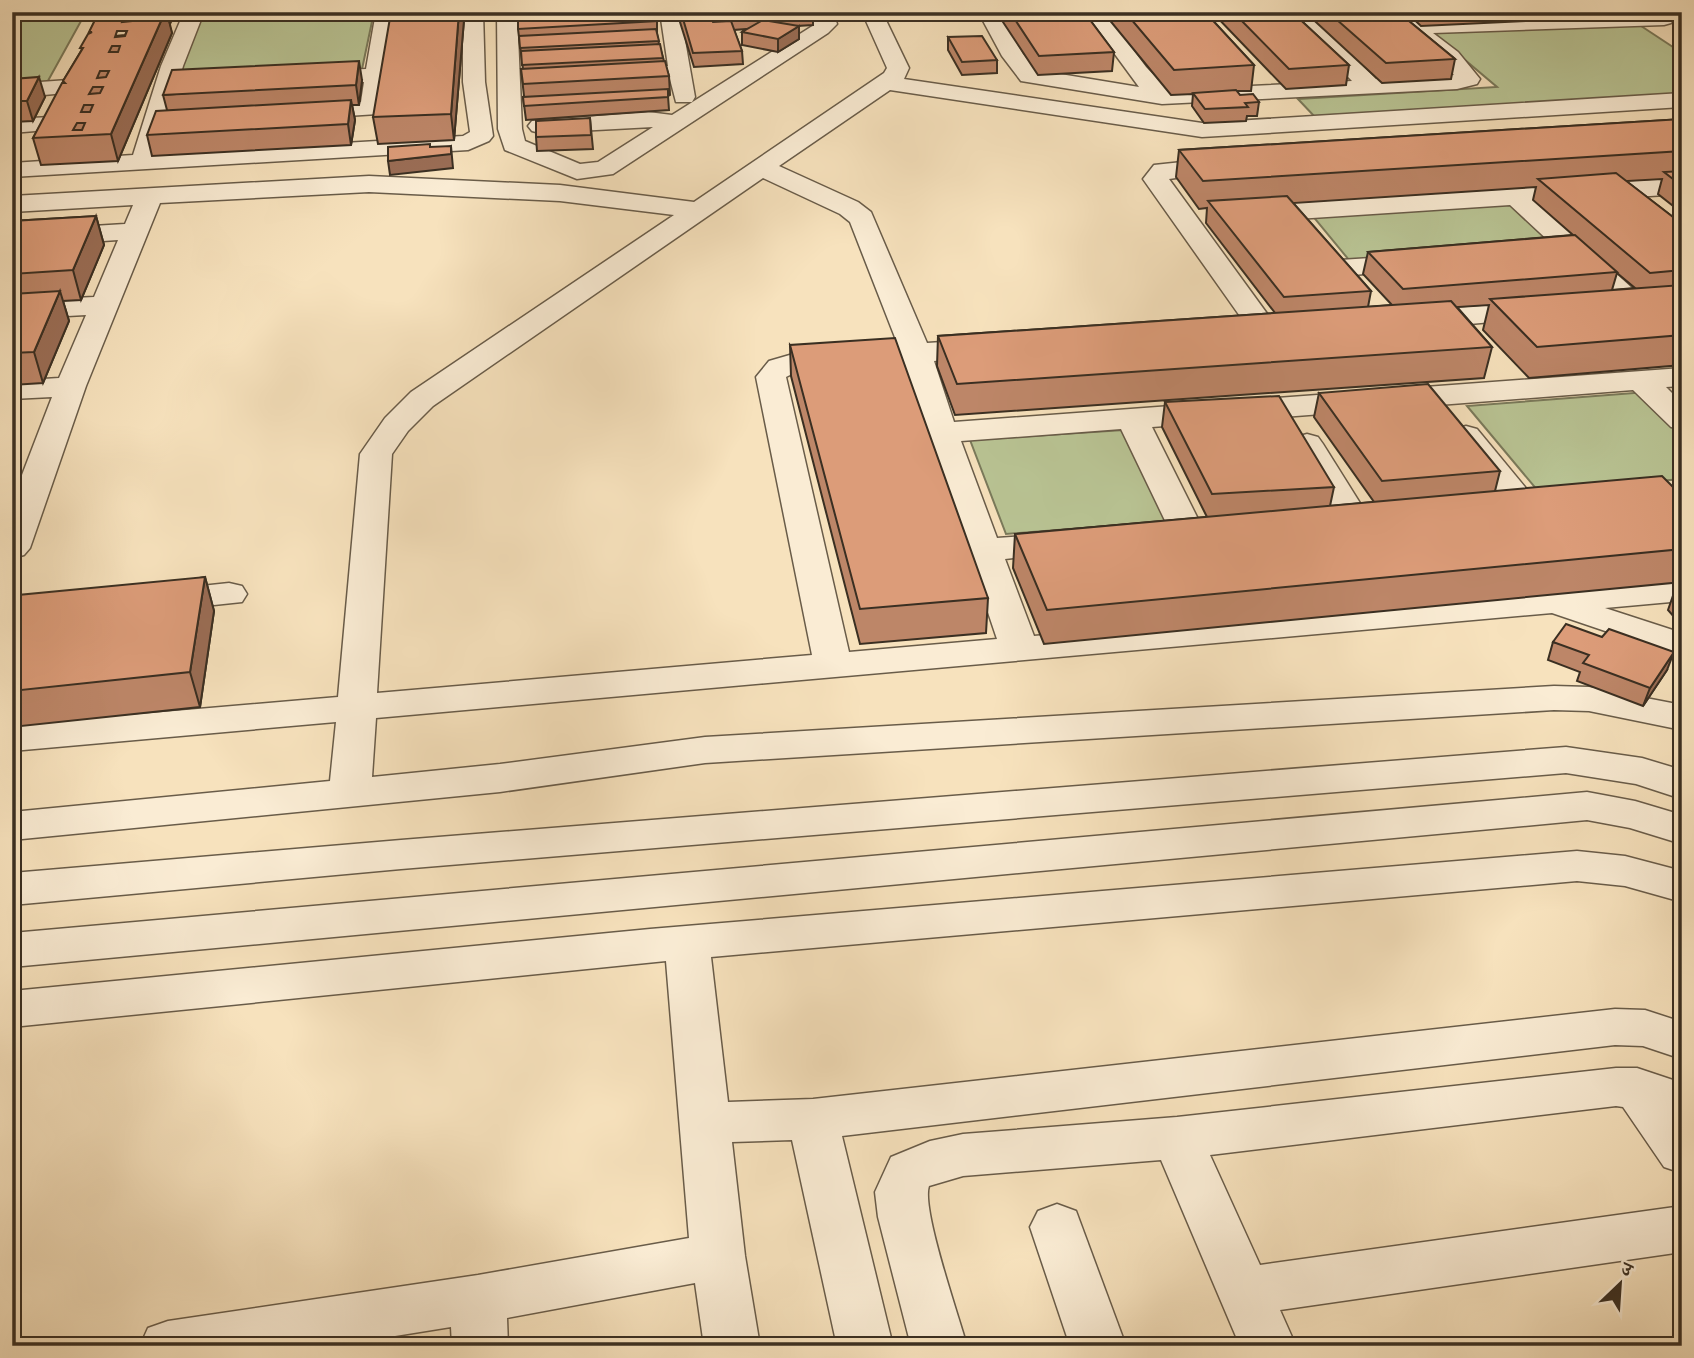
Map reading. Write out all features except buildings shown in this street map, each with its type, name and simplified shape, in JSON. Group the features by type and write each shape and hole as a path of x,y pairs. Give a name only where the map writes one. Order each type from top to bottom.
{"street":[{"path":"143,162 158,118 165,85 194,12"},
{"path":"21,170 457,145 481,136 474,82 473,12 448,14"},
{"path":"507,12 510,129 513,145 571,170 586,173 604,169 821,29 826,24 823,12"},
{"path":"670,12 681,72 680,119"},
{"path":"349,794 376,454 386,437 405,413 422,399 894,77 898,68 872,12"},
{"path":"1007,12 992,17 1013,56 1029,76 1162,97 1457,82 1469,79 1458,65 1395,12"},
{"path":"1094,12 1138,72 1162,97"},
{"path":"1296,12 1369,85"},
{"path":"369,148 370,109 385,15 410,16"},
{"path":"1413,26 1659,15 1682,31"},
{"path":"21,170 51,124 80,62"},
{"path":"1257,71 1305,123"},
{"path":"597,76 681,72"},
{"path":"284,79 376,75"},
{"path":"509,80 533,79"},
{"path":"165,85 192,83"},
{"path":"887,83 1192,129 1682,100"},
{"path":"12,90 68,88"},
{"path":"277,113 370,109"},
{"path":"158,118 184,117"},
{"path":"510,129 680,119"},
{"path":"12,126 51,124"},
{"path":"1259,162 1163,170 1156,179 1263,330"},
{"path":"760,167 849,208 862,218 916,353 1020,650"},
{"path":"12,204 369,184 560,193 696,210"},
{"path":"1185,219 1682,186"},
{"path":"1626,189 1654,213"},
{"path":"12,548 21,504 150,196"},
{"path":"1386,322 1645,303 1577,252 1516,197"},
{"path":"1291,212 1363,295"},
{"path":"12,239 137,231"},
{"path":"1535,255 1577,252"},
{"path":"1326,253 1437,262"},
{"path":"12,310 105,305"},
{"path":"1448,317 1495,369"},
{"path":"833,664 771,377 775,370 784,364 800,361 1013,346"},
{"path":"942,433 1433,396 1495,369 1640,380 1682,377"},
{"path":"1640,380 1682,420"},
{"path":"12,390 71,386"},
{"path":"1433,396 1535,503 1483,508"},
{"path":"1283,407 1366,518 1312,522"},
{"path":"1132,418 1188,533"},
{"path":"984,550 1093,541"},
{"path":"12,738 1682,590"},
{"path":"120,603 229,594"},
{"path":"1554,603 1682,646"},
{"path":"12,826 500,778 705,750 1478,702 1589,699 1682,718"},
{"path":"12,888 345,858 1117,799 1566,760 1642,771 1682,785"},
{"path":"12,950 1587,806 1635,815 1682,830"},
{"path":"12,1009 687,943 1577,866 1625,871 1682,887"},
{"path":"687,943 719,1256 732,1346"},
{"path":"705,1123 813,1119 1615,1027 1645,1028 1682,1041"},
{"path":"939,1346 904,1217 901,1192 909,1172 930,1162 963,1155 1177,1138 1616,1087 1659,1096 1682,1152"},
{"path":"813,1119 865,1346"},
{"path":"1177,1138 1247,1291 1268,1346"},
{"path":"1057,1227 1098,1346"},
{"path":"1247,1291 1682,1228"},
{"path":"168,1346 479,1322 719,1256"}],"green space":[{"path":"12,12 86,12 44,88 12,89"},
{"path":"203,12 374,12 361,74 173,83"},
{"path":"1635,22 1682,53 1682,94 1314,116 1298,99 1497,87 1433,33"},
{"path":"1514,202 1561,247 1349,260 1311,214"},
{"path":"1647,392 1682,428 1682,479 1538,491 1467,406"},
{"path":"1124,430 1171,521 1006,534 970,440"}]}
